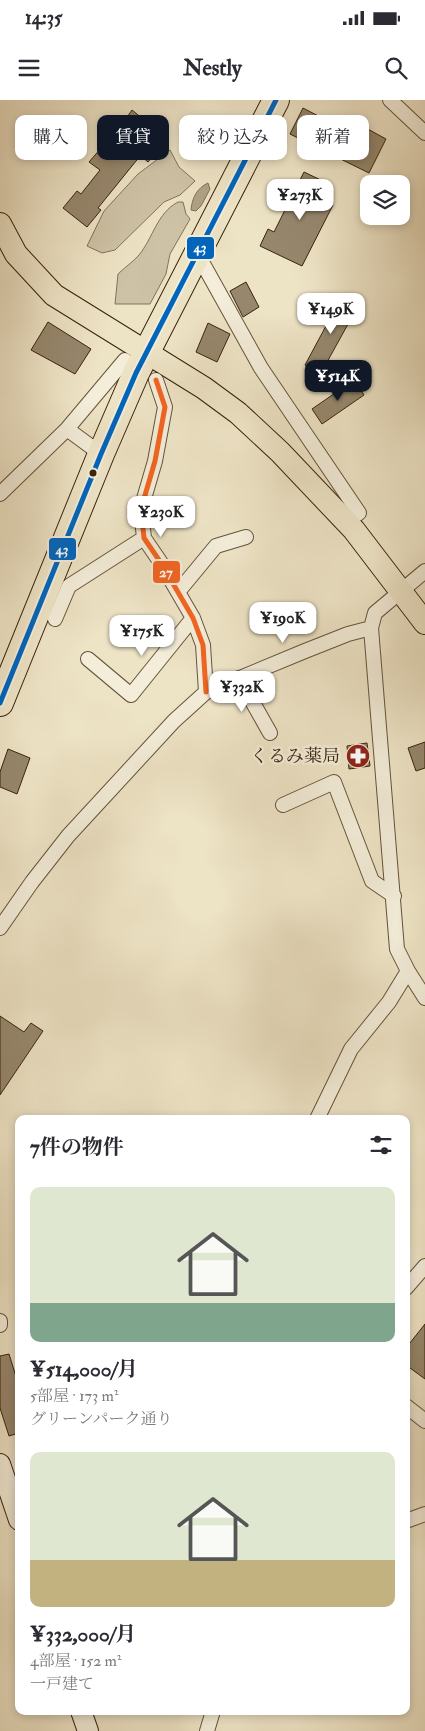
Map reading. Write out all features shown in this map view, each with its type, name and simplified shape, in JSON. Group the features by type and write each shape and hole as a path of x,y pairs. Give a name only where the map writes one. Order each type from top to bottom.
{"highway":[{"path":"0,703 101,454 136,356 197,253 276,100"}],"main road":[{"path":"0,224 16,254 54,295 136,356 204,388 232,408 304,475 354,530 425,623"}],"street":[{"path":"390,100 425,133"},
{"path":"197,253 261,368 358,512 346,522"},
{"path":"0,494 67,429 136,356"},
{"path":"156,380 166,407 155,460 141,509 144,538 193,618 203,645 206,692"},
{"path":"67,429 101,454"},
{"path":"304,475 322,459"},
{"path":"178,592 216,546 246,537"},
{"path":"55,619 69,586 144,538"},
{"path":"425,571 375,613 371,628 397,949 425,998"},
{"path":"88,659 131,695 193,618"},
{"path":"0,928 32,882 68,836 174,722 206,692 305,650 348,634 371,628"},
{"path":"239,678 270,733"},
{"path":"283,805 334,782 372,880 394,896"},
{"path":"319,1115 350,1049 389,1002 408,971"},
{"path":"410,1283 425,1266"},
{"path":"410,1409 425,1421"},
{"path":"0,1464 15,1507"},
{"path":"410,1520 425,1514"},
{"path":"82,1715 88,1731"},
{"path":"207,1731 212,1715"}],"shaded area":[{"path":"169,151 179,167 195,181 180,195 164,202 115,250 102,253 87,246 104,211 138,174 157,160 169,160"},
{"path":"208,183 210,189 201,206 196,211 191,210 196,194"},
{"path":"178,202 183,202 186,214 190,219 170,254 166,274 150,304 115,304 118,274 139,255 160,219"}],"building":[{"path":"303,108 316,115 300,115"},
{"path":"132,110 138,115 128,115"},
{"path":"297,120 297,137 290,134"},
{"path":"369,130 386,139 369,173 343,160 369,160"},
{"path":"97,153 97,160 137,160 98,208 101,210 87,227 63,208 77,191 81,194 100,170 89,162"},
{"path":"304,172 327,183 322,193 333,205 302,266 260,246 268,229 274,232"},
{"path":"246,282 259,307 243,317 230,291"},
{"path":"341,298 358,306 321,373 305,365"},
{"path":"48,322 91,349 75,374 31,350"},
{"path":"208,323 230,334 217,362 196,352"},
{"path":"354,380 364,395 322,424 312,409"},
{"path":"425,742 425,768 416,771 408,748"},
{"name":"くるみ薬局","path":"367,743 370,766 349,769 347,746"},
{"path":"8,749 30,758 17,794 0,787 0,772"},
{"path":"0,1016 24,1032 31,1023 43,1031 0,1095"},
{"path":"425,1324 425,1379 410,1368 410,1343"},
{"path":"9,1354 15,1373 15,1434 9,1436 0,1408 0,1356"}],"transit line":[{"name":"43","path":"0,703 136,373 276,100"},
{"name":"27","path":"156,380 165,407 155,461 141,509 144,538 193,618 203,645 206,692"}],"place":[{"name":"くるみ薬局","path":"358,756"}]}
